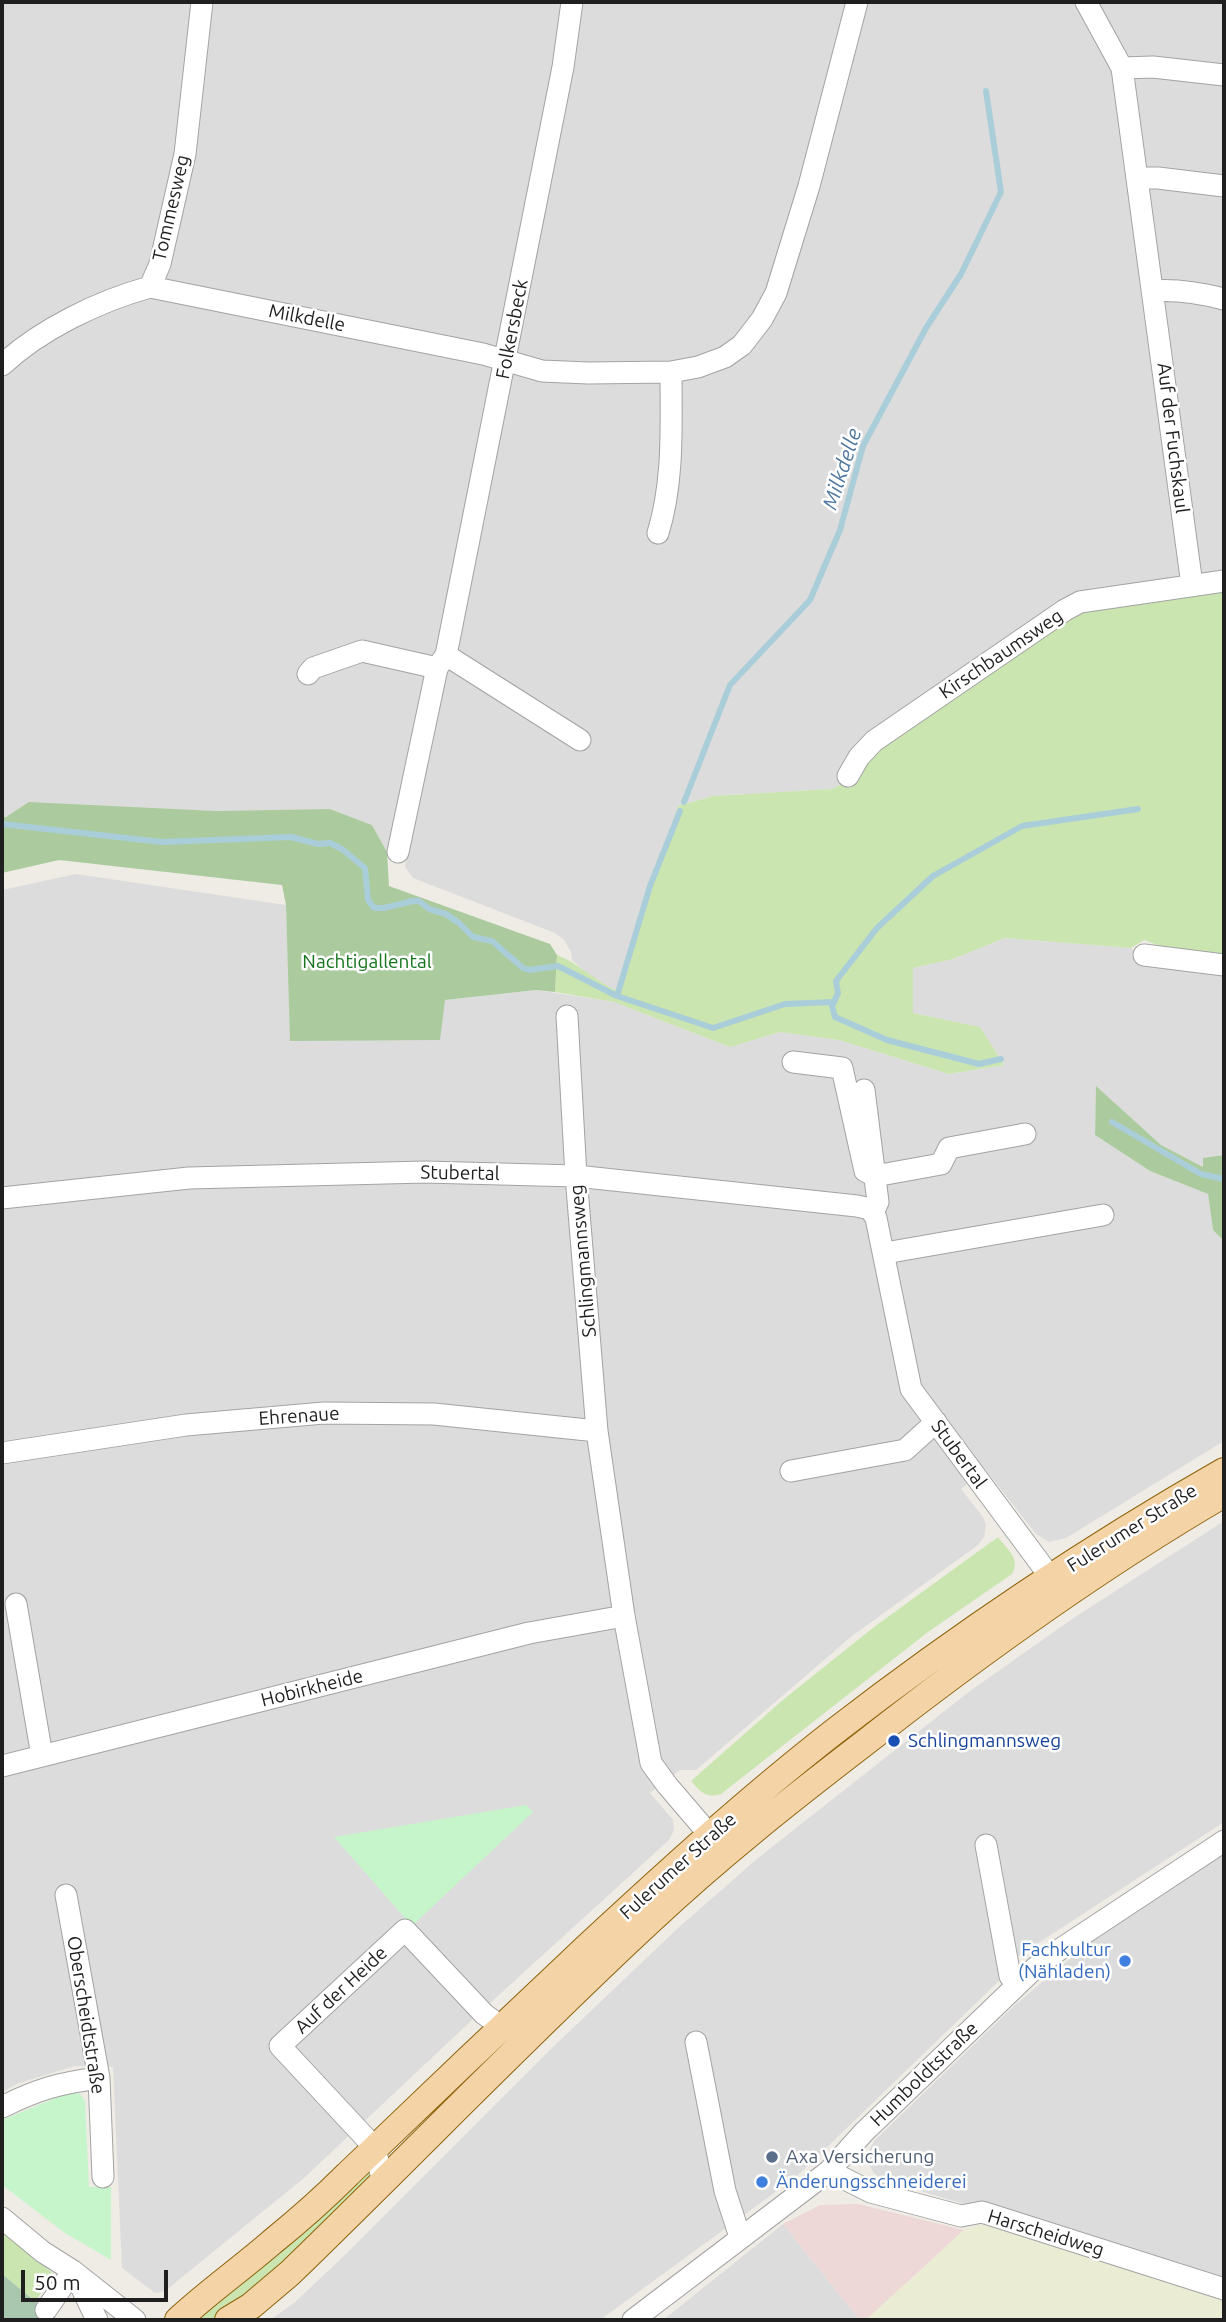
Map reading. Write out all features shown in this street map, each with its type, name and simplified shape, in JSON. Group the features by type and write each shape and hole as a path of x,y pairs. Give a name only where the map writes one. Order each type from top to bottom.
{"main road":[{"name":"Fulerumer Straße","path":"1058,1587 1171,1501 1224,1471"},
{"name":"Fulerumer Straße","path":"178,2320 273,2242 502,2026 718,1844 834,1732 941,1652 1058,1587 1099,1570 1224,1493"},
{"name":"Fulerumer Straße","path":"229,2320 251,2306 290,2273 383,2183 650,1921 718,1844"}],"street":[{"name":"Tommesweg","path":"4,356 88,309 150,287 160,264 185,154 202,2"},
{"name":"Folkersbeck","path":"398,852 506,360 563,67 572,2"},
{"name":"Milkdelle","path":"150,287 483,354 542,371 671,372 698,367 716,360 742,345 762,319 776,293 809,186 857,2"},
{"name":"Auf der Fuchskaul","path":"1086,2 1122,68 1192,585"},
{"path":"1122,68 1153,67 1224,75"},
{"path":"1138,178 1224,186"},
{"path":"1153,291 1184,291 1224,299"},
{"path":"658,533 665,511 671,460 671,372"},
{"name":"Kirschbaumsweg","path":"848,776 859,757 874,741 1065,610 1080,603 1224,580"},
{"path":"308,674 313,668 362,651 441,662 580,740"},
{"path":"1144,954 1224,965"},
{"name":"Schlingmannsweg","path":"567,1016 576,1176 597,1431 624,1616 651,1763 718,1844"},
{"path":"793,1062 842,1068 865,1171 875,1176 942,1164 949,1148 1026,1134"},
{"path":"864,1090 878,1202 873,1213"},
{"name":"Stubertal","path":"2,1198 189,1178 425,1172 576,1176 870,1209 876,1218 885,1253 911,1389 1058,1587"},
{"path":"885,1253 1103,1215"},
{"name":"Ehrenaue","path":"2,1453 187,1425 324,1413 434,1414 597,1431"},
{"path":"791,1471 905,1450 936,1422"},
{"path":"16,1604 42,1756"},
{"name":"Hobirkheide","path":"2,1766 529,1633 624,1616"},
{"name":"Humboldtstraße","path":"633,2320 829,2171 864,2132 1016,1985 1056,1952 1224,1840"},
{"path":"986,1845 1010,1976 1016,1985"},
{"name":"Oberscheidtstraße","path":"66,1895 99,2078 103,2177"},
{"name":"Auf der Heide","path":"375,2148 280,2046 405,1930 484,2014 502,2026 532,2035"},
{"path":"696,2042 725,2191 740,2237"},
{"path":"2,2107 60,2083 99,2078"},
{"path":"375,2148 383,2183"},
{"name":"Harscheidweg","path":"829,2171 871,2192 961,2216 982,2212 1224,2288"},
{"path":"2,2218 135,2320"},
{"path":"46,2310 73,2271"},
{"path":"73,2271 97,2320"}],"shaded area":[{"path":"2,2 1224,2 1224,571 860,764 840,785 832,789 713,796 678,806 617,991 594,979 572,960 564,940 555,933 413,878 405,867 407,856 387,852 372,825 330,809 2,816"},
{"path":"76,874 286,905 291,1041 445,1000 536,990 614,1002 730,1047 780,1032 839,1040 949,1074 1004,1065 980,1027 913,1013 912,968 953,959 1005,938 1131,948 1144,960 1224,970 1224,1155 1204,1158 1203,1167 1161,1145 1096,1087 1095,1135 1150,1171 1208,1194 1213,1230 1224,1241 1224,1441 1066,1538 1049,1542 1036,1534 985,1469 961,1489 986,1525 984,1537 978,1545 852,1636 696,1770 680,1770 650,1793 673,1820 674,1830 669,1840 304,2178 165,2291 155,2293 122,2268 113,2067 75,2066 19,2083 2,2092 2,890"},
{"path":"1224,1521 1224,1822 1003,1966 1005,1975 796,2177 600,2320 270,2320 294,2303 345,2255 552,2048 677,1929 758,1858 970,1691 1075,1617"},
{"path":"1224,1855 1224,2281 883,2180 874,2173 868,2163 868,2152 875,2140 1015,2005 1084,1947"},
{"path":"858,2204 964,2230 866,2320 860,2320 783,2224 820,2205"},
{"path":"783,2224 860,2320 663,2320"}],"green space":[{"path":"1224,588 1224,960 1182,954 1144,940 1131,948 1005,938 953,959 913,968 913,1013 980,1027 1004,1065 949,1074 839,1040 780,1032 730,1047 614,1002 555,992 557,955 617,991 678,806 713,796 832,789 840,785 873,749 1088,607"},
{"name":"Nachtigallental","path":"29,802 215,811 330,809 372,825 387,852 389,886 550,944 557,955 555,992 536,990 445,1000 440,1040 290,1041 286,905 282,885 59,860 2,873 2,816 6,817"},
{"path":"1096,1086 1161,1145 1203,1167 1203,1158 1224,1155 1224,1241 1213,1230 1208,1194 1150,1171 1095,1135"},
{"path":"998,1537 1014,1559 1012,1574 928,1632 721,1794 704,1794 691,1781 784,1699 874,1627"},
{"path":"526,1805 533,1812 412,1926 334,1837"},
{"path":"70,2092 80,2094 85,2101 89,2187 111,2187 111,2260 65,2233 2,2185 2,2120"},
{"path":"370,2169 374,2177 244,2301 211,2320 201,2320 197,2315"},
{"path":"978,2225 1002,2226 1116,2261 1224,2300 1224,2320 866,2320 964,2230"},
{"path":"2,2230 55,2275 35,2301 2,2274"},
{"path":"2,2274 58,2320 2,2320"}],"waterway":[{"name":"Milkdelle","path":"684,802 730,685 810,600 840,530 863,446 926,328 961,274 1001,192 986,91"},
{"path":"834,1002 838,993 836,981 877,928 933,876 1022,826 1138,809"},
{"name":"Milkdelle","path":"617,996 650,886 680,811"},
{"path":"2,824 162,842 291,837 318,844 330,843 365,868 368,900 374,908 419,901 429,909 446,914 473,937 492,941 523,968 529,970 558,966 617,996 713,1028 785,1004 834,1002 832,1006 835,1017 887,1040 979,1064 1001,1059"},
{"path":"1112,1122 1201,1174 1224,1179"}],"place":[{"name":"Schlingmannsweg","path":"894,1741"},
{"name":"Fachkultur (Nähladen)","path":"1125,1961"},
{"name":"Axa Versicherung","path":"772,2157"},
{"name":"Änderungsschneiderei","path":"762,2182"}]}
